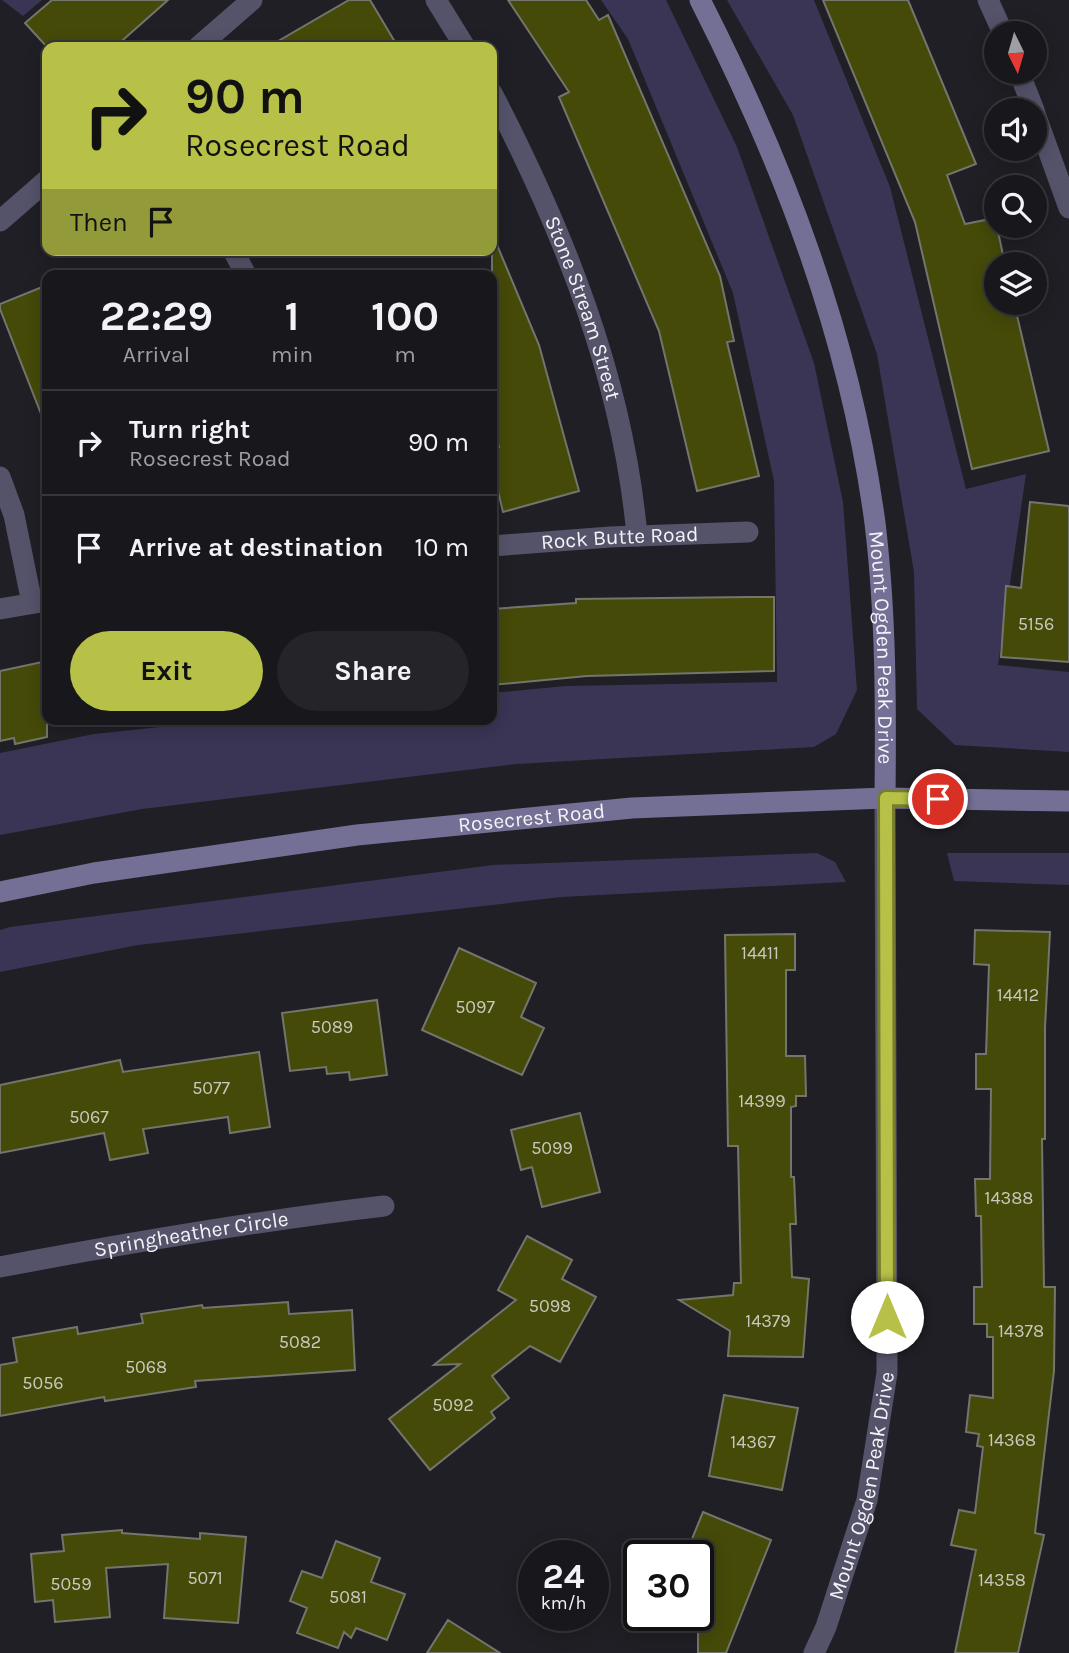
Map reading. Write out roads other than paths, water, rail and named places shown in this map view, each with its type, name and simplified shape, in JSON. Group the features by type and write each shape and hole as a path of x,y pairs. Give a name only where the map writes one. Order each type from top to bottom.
{"main road":[{"name":"Mount Ogden Peak Drive","path":"700,0 778,165 827,302 848,380 873,513 881,594 886,798"},
{"name":"Rosecrest Road","path":"0,892 94,873 357,835 632,808 886,798 1069,801"}],"street":[{"path":"204,42 252,0"},
{"path":"436,0 463,42"},
{"path":"988,0 998,21"},
{"name":"Stone Stream Street","path":"497,103 553,220 602,357 619,420 637,536"},
{"path":"1047,146 1069,208"},
{"path":"0,221 42,184"},
{"path":"0,477 40,602 0,609"},
{"name":"Rock Butte Road","path":"497,546 748,532"},
{"name":"Mount Ogden Peak Drive","path":"814,1653 826,1627 867,1500 887,1373 886,798"},
{"name":"Springheather Circle","path":"0,1266 150,1238 384,1206"}]}
